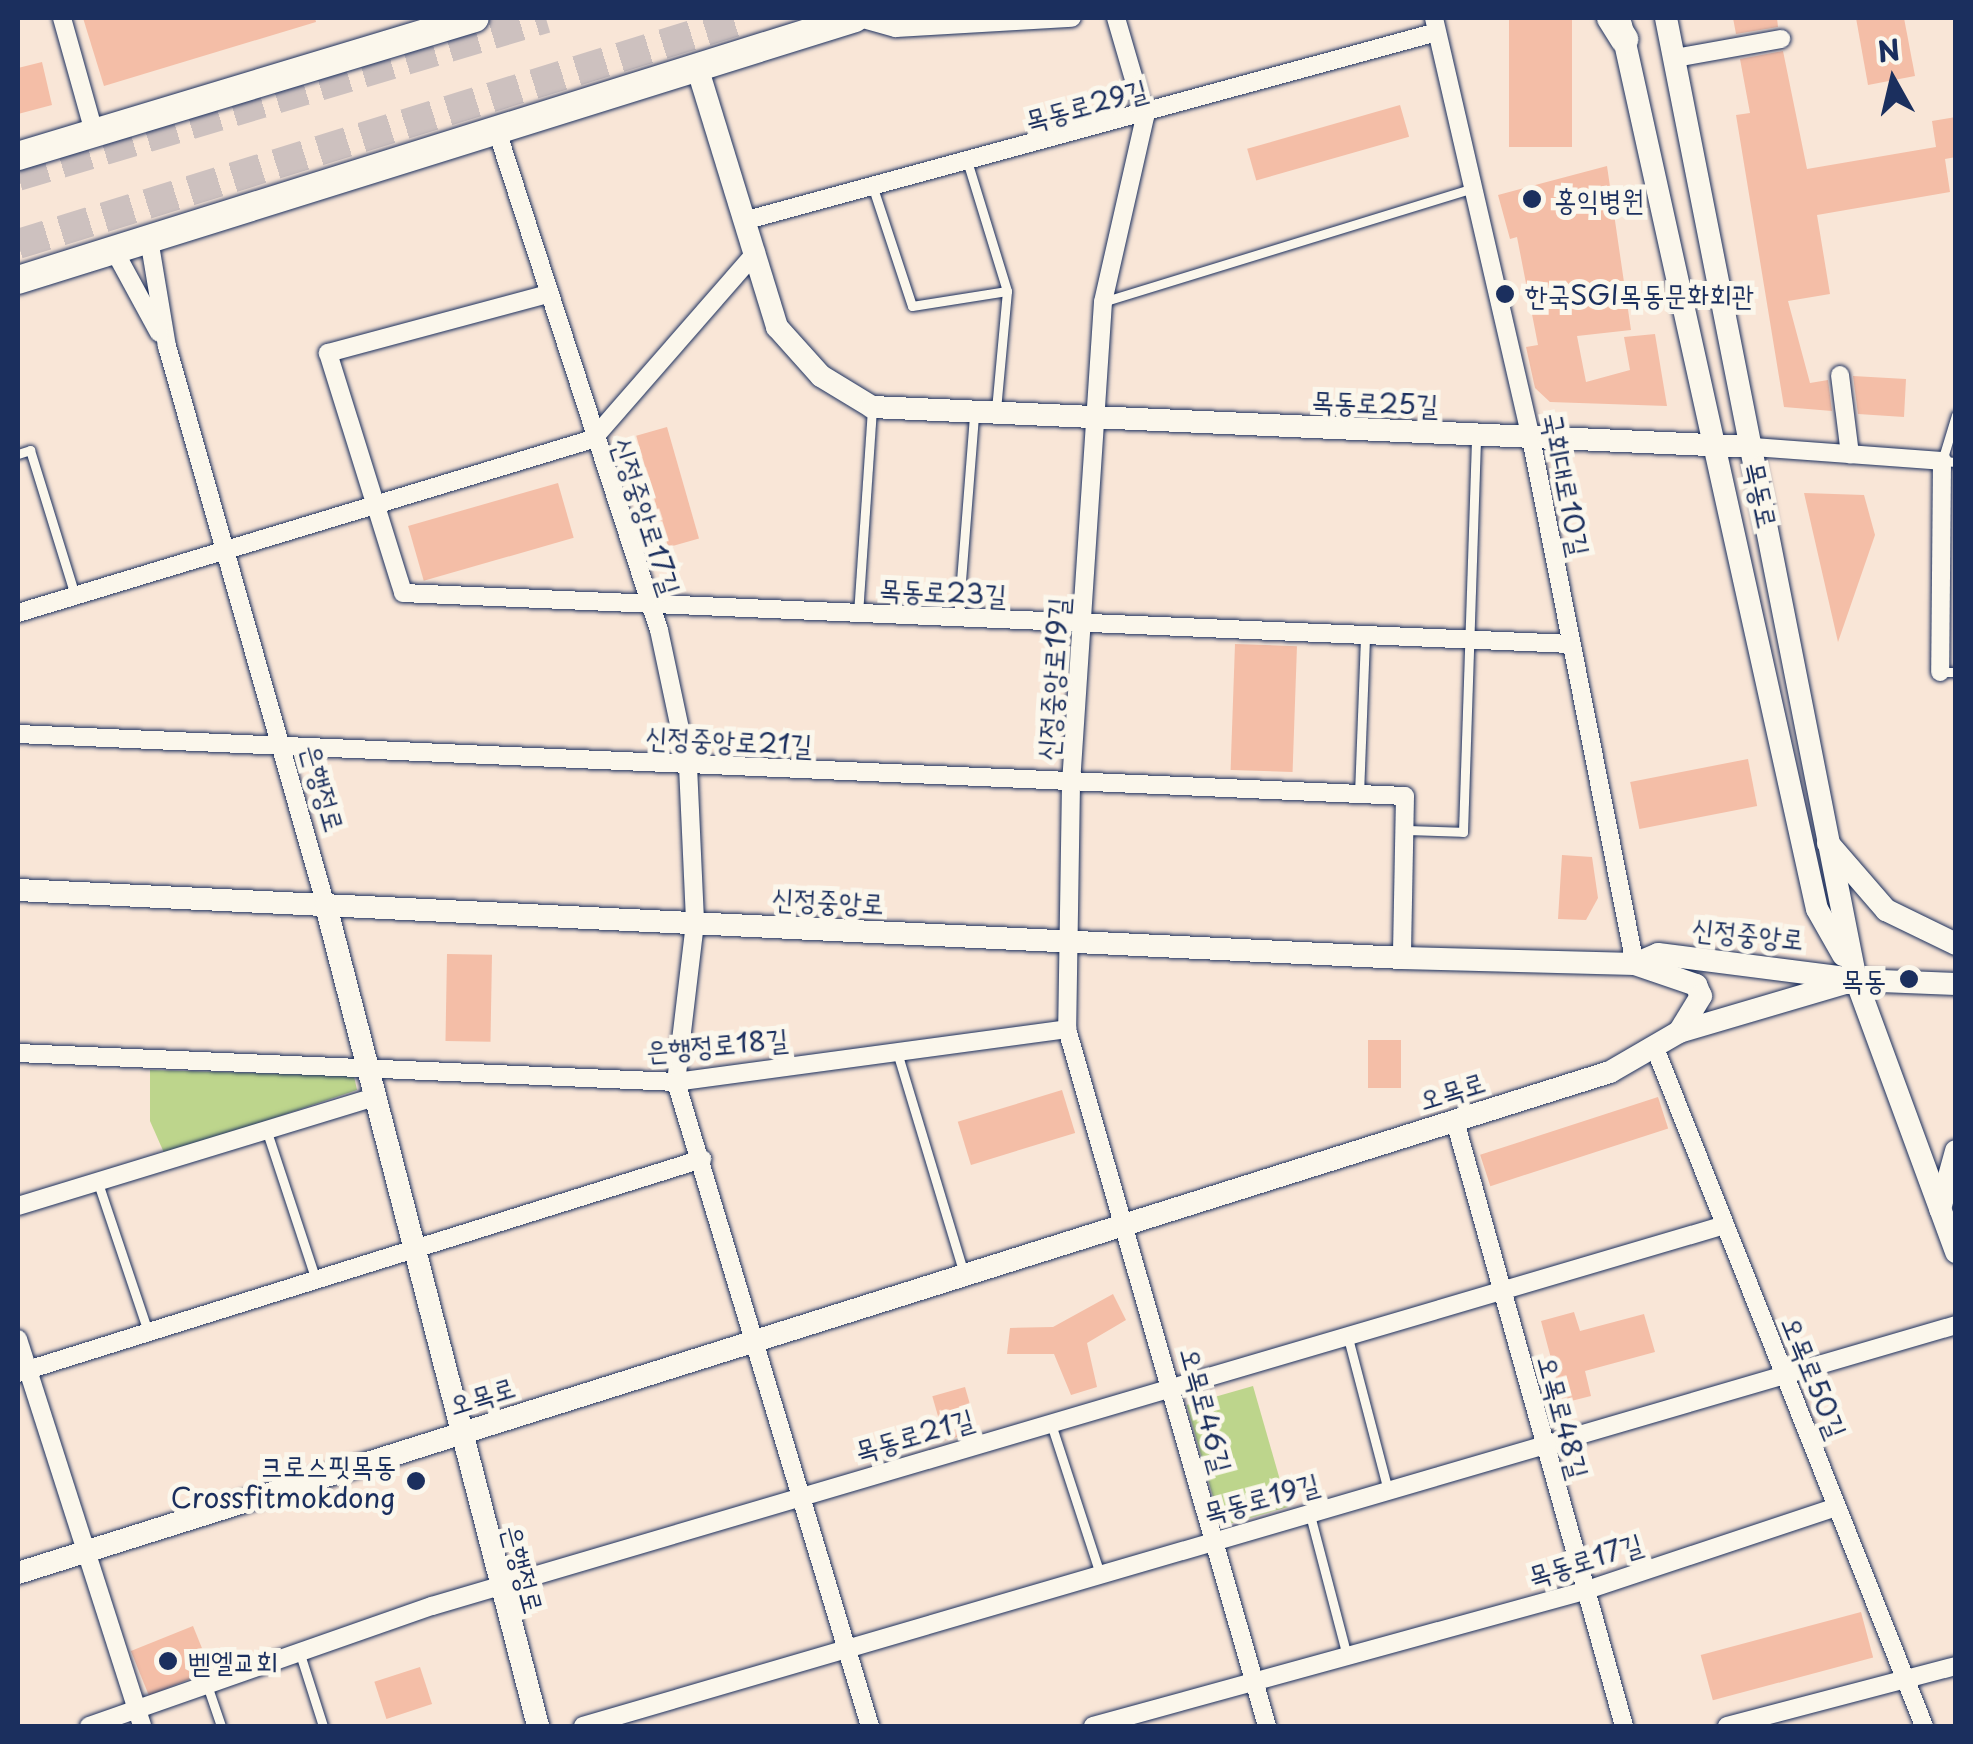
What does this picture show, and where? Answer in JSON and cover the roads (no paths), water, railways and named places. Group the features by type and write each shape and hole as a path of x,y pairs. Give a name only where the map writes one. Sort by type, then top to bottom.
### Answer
{"main road":[{"path":"18,156 475,18"},
{"path":"704,68 799,18"},
{"path":"18,280 498,134 858,18"},
{"name":"목동로","path":"1666,18 1752,447 1824,838 1856,980 1956,1252"},
{"name":"목동로","path":"1618,25 1721,446 1817,908 1856,980"},
{"name":"목동로25길","path":"704,68 777,327 822,376 872,407 985,417 1752,447"},
{"path":"1824,838 1886,910 1956,944"},
{"name":"신정중앙로","path":"18,890 1402,958 1635,964 1696,985 1701,996 1679,1032"},
{"name":"은행정로","path":"326,906 370,1064 374,1097 461,1434 496,1587 538,1726"},
{"name":"신정중앙로","path":"1635,964 1658,954 1774,962 1856,980"},
{"name":"오목로","path":"18,1573 1454,1121 1654,1048 1679,1032 1856,980 1956,984"},
{"path":"1940,1209 1956,1151"}],"street":[{"path":"62,18 94,132"},
{"path":"858,18 896,28 1072,18"},
{"path":"1116,18 1145,117"},
{"name":"목동로29길","path":"747,220 1145,117 1435,25"},
{"name":"국회대로10길","path":"1435,25 1531,438 1635,964"},
{"path":"1675,58 1780,39"},
{"name":"신정중앙로19길","path":"1067,1029 1072,784 1103,302 1145,117"},
{"name":"신정중앙로17길","path":"498,134 643,602 658,630 688,766 694,923 676,1082"},
{"name":"은행정로","path":"150,238 166,346 326,906"},
{"name":"은행정로","path":"114,250 166,346"},
{"path":"18,613 226,557 594,440 756,252"},
{"path":"376,507 328,353 548,294"},
{"path":"1840,375 1850,454"},
{"path":"1752,447 1949,461 1948,672"},
{"name":"목동로23길","path":"376,507 403,594 1571,644"},
{"name":"신정중앙로21길","path":"18,734 1405,796 1402,958"},
{"name":"은행정로18길","path":"18,1052 370,1064 676,1082 1067,1029"},
{"name":"오목로46길","path":"1067,1029 1128,1223 1267,1726"},
{"name":"오목로50길","path":"1654,1048 1924,1726"},
{"path":"676,1082 760,1339 870,1726"},
{"path":"18,1206 374,1097"},
{"name":"오목로48길","path":"1454,1121 1624,1726"},
{"path":"23,1371 702,1160"},
{"name":"목동로21길","path":"89,1726 206,1682 496,1587 801,1494 1501,1294 1725,1224"},
{"name":"목동로19길","path":"582,1726 1099,1571 1543,1448 1956,1325"},
{"path":"18,1339 23,1371 88,1550 142,1726"},
{"name":"목동로17길","path":"1093,1726 1252,1677 1584,1591 1836,1507"},
{"path":"1727,1726 1956,1666"}],"lane":[{"path":"958,620 1006,291 968,164"},
{"path":"1103,302 1474,187"},
{"path":"873,188 912,306 1006,291"},
{"path":"858,614 872,407"},
{"path":"1949,461 1956,415"},
{"path":"1404,830 1463,832 1476,436"},
{"path":"18,454 30,450 76,597"},
{"path":"1358,794 1365,637"},
{"path":"897,1052 964,1275"},
{"path":"266,1129 316,1280"},
{"path":"98,1184 148,1332"},
{"path":"1348,1338 1388,1491"},
{"path":"1051,1424 1099,1571"},
{"path":"1310,1512 1346,1652"},
{"path":"299,1651 324,1726"},
{"path":"206,1682 221,1726"}],"tunnel":[{"path":"18,176 546,18"},
{"path":"18,244 747,18"}],"place":[{"name":"홍익병원","path":"1532,199"},
{"name":"한국SGI목동문화회관","path":"1505,294"},
{"name":"목동","path":"1909,979"},
{"name":"크로스핏목동 Crossfitmokdong","path":"416,1481"},
{"name":"벧엘교회","path":"168,1661"}]}
